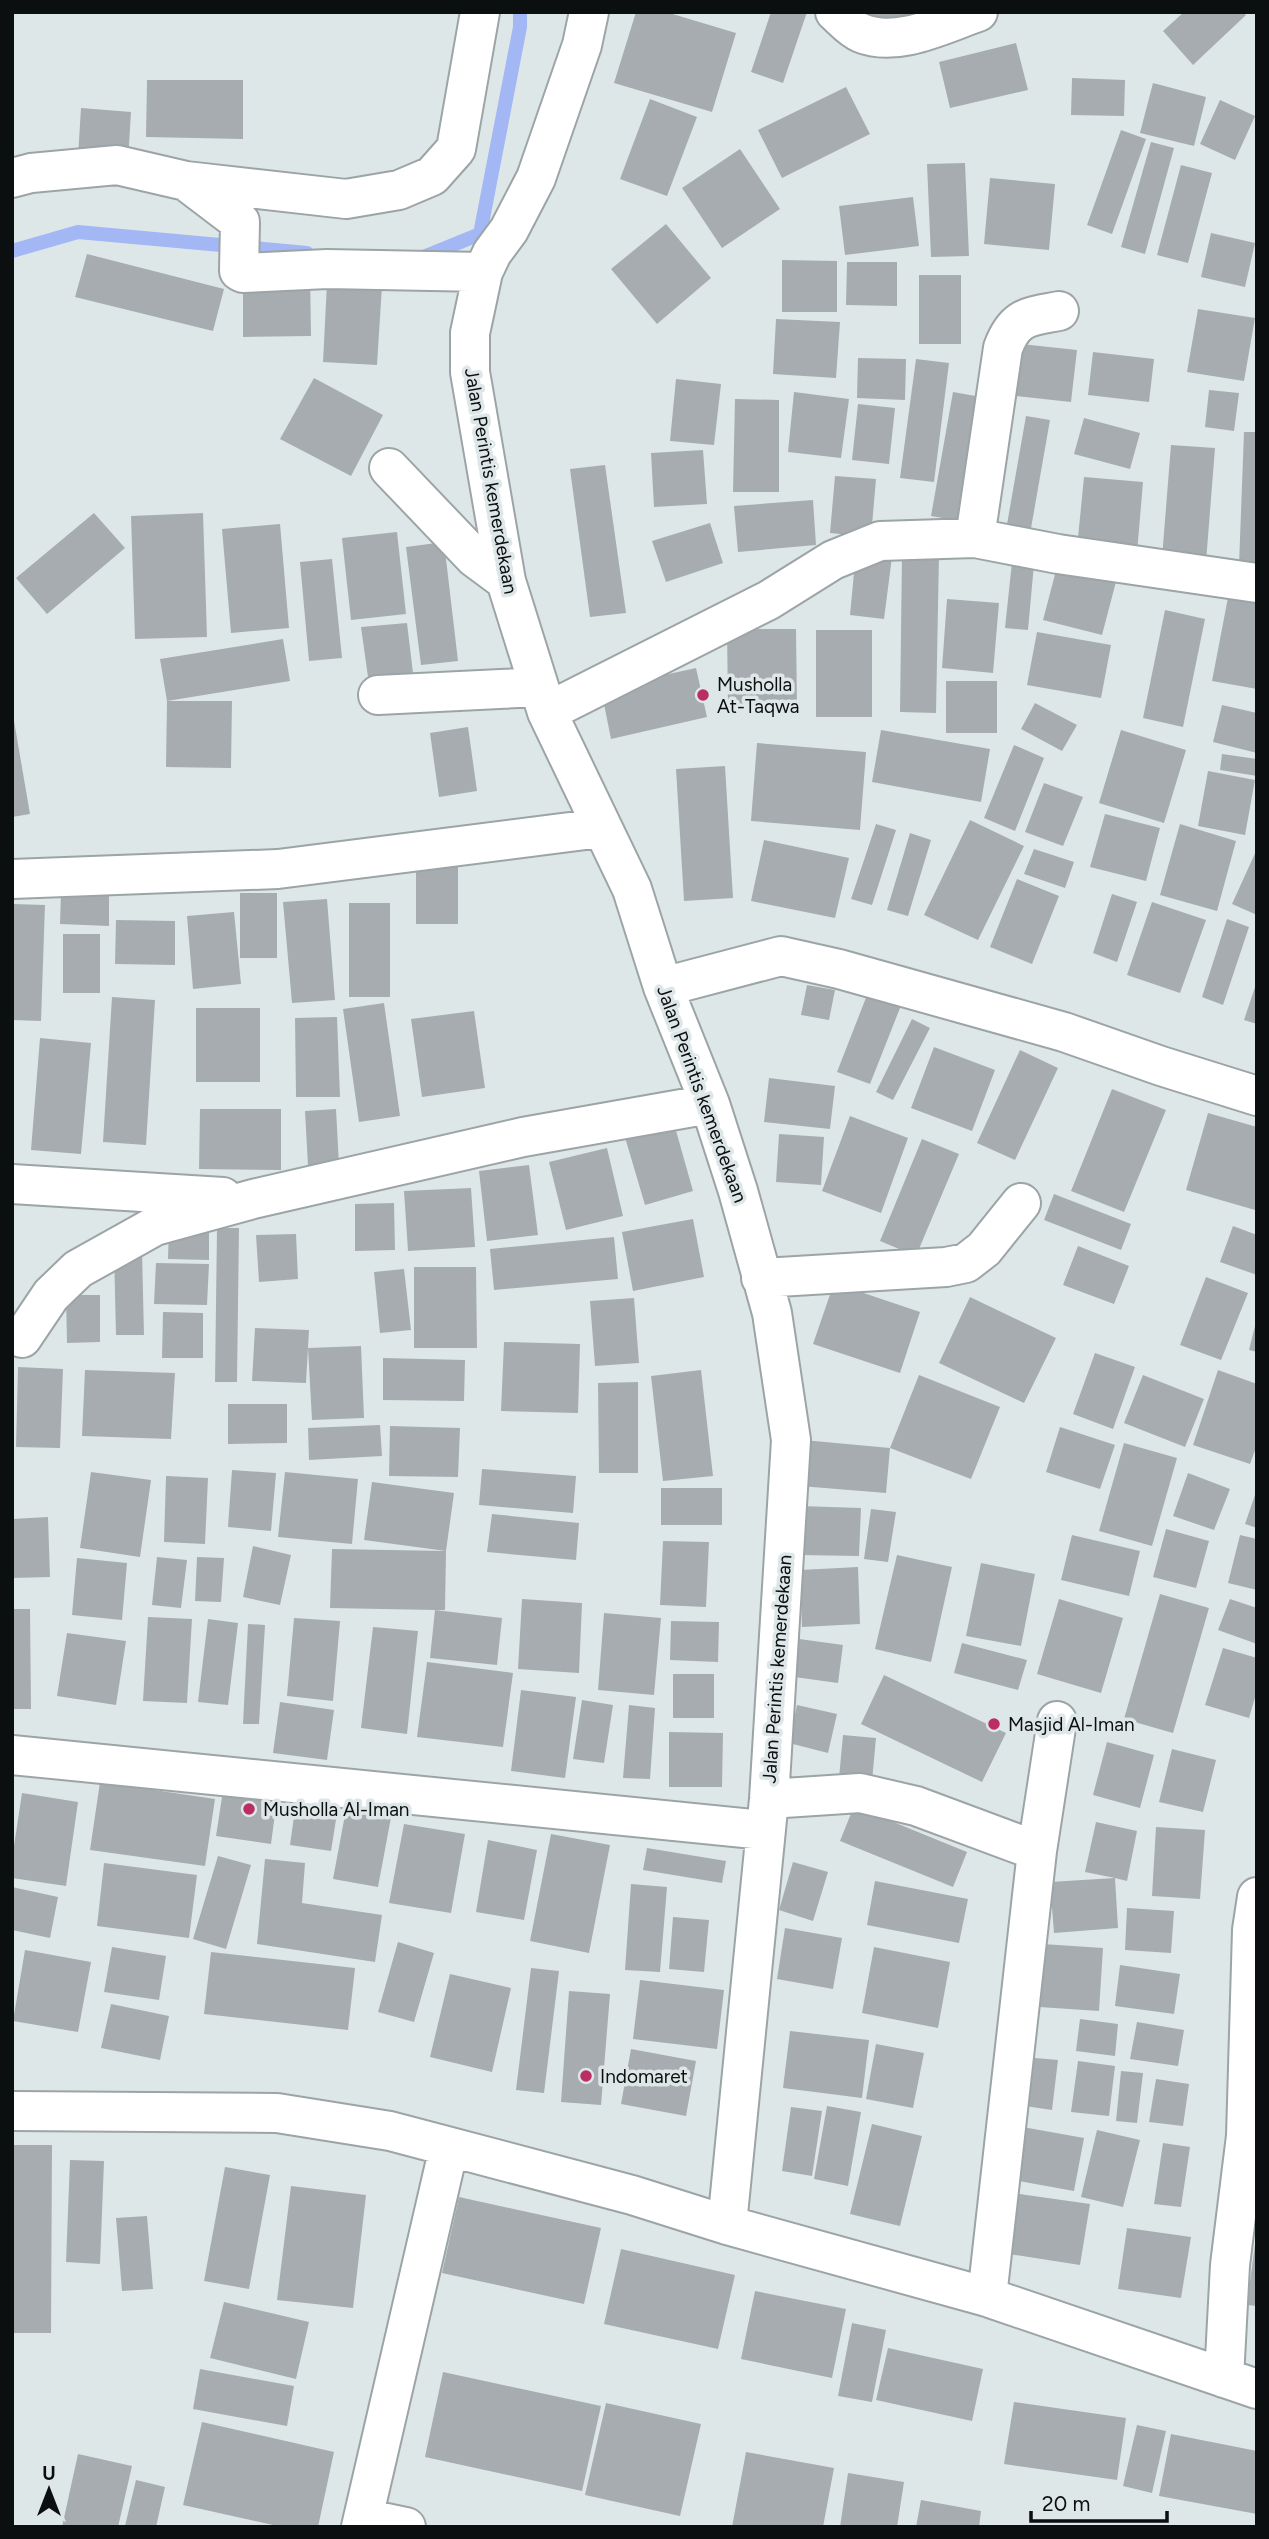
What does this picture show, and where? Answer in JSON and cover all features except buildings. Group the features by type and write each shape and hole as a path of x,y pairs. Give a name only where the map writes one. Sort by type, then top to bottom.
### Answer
{"street":[{"path":"12,178 31,173 117,165 186,181 346,199 398,190 432,176 456,149 480,12"},
{"name":"Jalan Perintis kemerdekaan","path":"589,12 582,45 536,177 509,230 492,253 483,272 470,333 470,372 506,581 543,700 632,889 663,987 710,1104 738,1191 772,1313 791,1440 766,1814 727,2225"},
{"path":"835,12 858,32 879,39 910,35 978,12"},
{"path":"186,181 240,222 239,271 243,273 327,269 483,272"},
{"path":"975,538 1003,348 1010,329 1028,317 1059,311"},
{"path":"390,468 475,558 506,581"},
{"path":"378,695 543,700 769,600 833,560 880,541 975,538 1058,554 1257,583"},
{"path":"12,879 278,869 601,828"},
{"path":"663,987 781,956 839,969 1064,1032 1257,1096"},
{"path":"22,1338 51,1295 78,1269 155,1226 253,1199 523,1137 710,1104"},
{"path":"12,1184 253,1199"},
{"path":"761,1278 946,1267 966,1263 984,1249 1021,1203"},
{"path":"987,2297 1037,1851 1057,1721"},
{"path":"12,1755 766,1814 860,1793 916,1806 1037,1851"},
{"path":"12,2111 277,2113 390,2131 632,2195 727,2225 987,2297 1240,2384 1230,2265 1246,2136 1252,1930 1257,1897"},
{"path":"406,2527 362,2523 449,2147"}],"waterway":[{"path":"421,258 480,234 520,27 520,12"},
{"path":"12,251 78,232 307,253"}],"place":[{"name":"Musholla At-Taqwa","path":"703,695"},
{"name":"Masjid Al-Iman","path":"994,1724"},
{"name":"Musholla Al-Iman","path":"249,1809"},
{"name":"Indomaret","path":"586,2076"}]}
